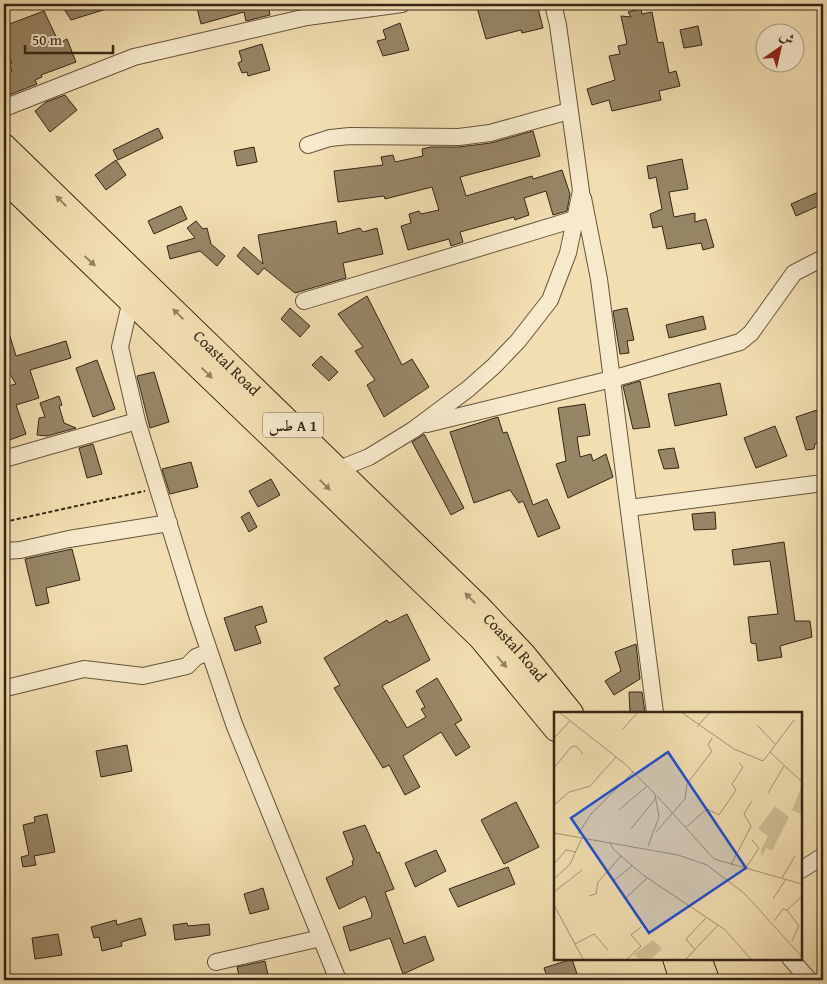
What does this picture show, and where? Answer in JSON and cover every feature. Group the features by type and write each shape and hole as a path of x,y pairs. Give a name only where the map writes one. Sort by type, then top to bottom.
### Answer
{"highway":[{"name":"Coastal Road","path":"4,146 477,605 524,655 571,712"},
{"name":"Coastal Road","path":"4,179 481,638 554,727"},
{"path":"675,959 682,980"},
{"path":"699,959 707,980"}],"street":[{"path":"4,108 134,57 306,17 402,4"},
{"path":"553,4 558,25 569,111 598,280 655,712"},
{"path":"308,145 330,138 350,136 459,137 482,134 569,111"},
{"path":"339,469 369,457 420,425 494,366 540,314 557,284 582,191"},
{"path":"304,301 575,219"},
{"path":"420,425 612,379 740,342 751,333 794,273 823,258"},
{"path":"131,300 120,347 137,421 209,652 234,724 338,980"},
{"path":"4,459 137,421"},
{"path":"629,508 823,483"},
{"path":"4,551 169,523"},
{"path":"6,688 84,669 143,676 186,666 196,657 209,652"},
{"path":"802,869 823,856"},
{"path":"216,962 238,959 321,938"},
{"path":"791,959 809,980"}],"path":[{"path":"4,522 158,488"}],"building":[{"path":"61,4 116,4 116,6 71,20"},
{"path":"196,4 268,4 270,15 246,21 244,12 201,24"},
{"path":"476,4 537,4 543,28 522,33 521,30 486,39"},
{"path":"641,9 642,14 652,12 658,43 663,42 669,73 676,71 680,86 659,91 661,100 612,111 609,100 592,105 587,89 615,80 609,56 620,54 618,46 627,44 621,16 631,17 628,12"},
{"path":"44,11 59,43 67,39 76,62 41,75 42,77 35,80 37,84 4,97 4,78 12,71 9,64 12,63 4,47 4,26"},
{"path":"400,23 409,50 383,56 377,41 386,39 383,30"},
{"path":"698,26 702,45 684,48 680,30"},
{"path":"262,44 270,70 248,76 247,72 242,73 238,63 242,61 239,51"},
{"path":"65,95 77,110 50,132 35,111 46,102"},
{"path":"158,128 163,138 118,160 113,150"},
{"path":"533,131 540,156 460,177 466,196 532,176 533,179 562,170 570,194 567,211 553,215 546,191 524,198 529,215 515,220 514,217 460,232 463,242 451,246 449,239 408,250 401,226 411,223 409,214 419,211 421,214 439,210 432,187 385,199 384,196 338,202 334,171 383,165 381,157 393,155 395,162 423,156 422,149 491,143"},
{"path":"254,147 257,162 237,166 234,151"},
{"path":"682,159 688,189 669,192 674,217 695,213 695,222 706,219 714,247 703,250 701,243 667,249 662,226 653,228 650,214 662,209 656,177 649,179 647,166"},
{"path":"116,160 126,175 106,190 95,175"},
{"path":"823,190 823,204 796,216 791,204"},
{"path":"181,206 187,219 154,234 148,221"},
{"path":"196,221 203,229 207,228 211,244 225,256 217,266 200,251 170,259 167,246 195,238 187,228"},
{"path":"336,221 338,234 360,228 363,232 377,228 383,254 343,263 346,278 295,293 264,268 258,275 237,256 244,247 263,264 258,235"},
{"path":"367,296 402,365 412,359 429,387 384,417 367,385 375,380 355,351 363,347 338,314"},
{"path":"290,308 310,326 300,337 281,319"},
{"path":"627,308 634,340 627,341 629,353 620,354 613,311"},
{"path":"703,316 706,329 669,338 666,325"},
{"path":"6,323 16,356 66,341 71,358 30,370 39,398 16,405 26,434 4,442 4,387 16,384 4,365 4,324"},
{"path":"321,356 338,372 329,381 312,365"},
{"path":"97,360 115,409 93,417 76,368"},
{"path":"154,372 169,422 150,428 137,376"},
{"path":"640,381 650,427 633,429 623,386"},
{"path":"720,383 727,415 675,426 668,394"},
{"path":"59,396 62,405 59,406 64,423 76,428 47,436 37,435 39,418 45,417 40,403"},
{"path":"585,404 590,435 577,437 580,457 591,454 593,461 606,454 613,477 568,498 556,464 566,461 558,408"},
{"path":"823,408 823,441 815,444 814,449 806,450 796,417"},
{"path":"498,417 503,433 507,432 533,505 547,499 560,528 538,537 523,501 519,503 510,490 474,503 450,432"},
{"path":"775,426 787,456 756,468 744,438"},
{"path":"424,434 464,508 451,515 412,442"},
{"path":"93,444 102,474 87,478 79,448"},
{"path":"674,448 679,468 664,469 658,450"},
{"path":"191,462 198,487 170,494 162,469"},
{"path":"271,479 280,495 258,507 249,491"},
{"path":"249,512 257,527 249,532 241,517"},
{"path":"715,512 716,529 694,530 692,514"},
{"path":"784,542 795,621 810,621 812,637 780,646 782,657 758,661 756,644 751,643 748,617 778,614 770,561 734,565 732,550"},
{"path":"72,549 80,580 46,588 49,603 36,606 25,559"},
{"path":"262,606 267,622 255,626 261,643 235,651 224,618"},
{"path":"407,614 430,660 382,686 407,728 426,717 421,709 425,707 416,691 437,678 462,720 455,724 470,747 456,756 441,732 403,756 420,787 405,795 389,765 383,768 334,688 340,685 324,658 387,620 389,623"},
{"path":"636,644 640,679 614,695 605,681 621,671 615,652"},
{"path":"629,692 642,692 645,712 630,712"},
{"path":"127,745 132,771 101,777 96,751"},
{"path":"516,802 539,847 504,864 481,820"},
{"path":"47,814 55,852 34,856 36,865 23,867 21,857 29,855 23,825 35,822 34,817"},
{"path":"365,825 377,853 379,852 394,889 385,892 404,944 425,936 434,960 403,974 390,938 350,951 343,927 371,918 372,914 365,896 339,909 326,878 353,865 352,861 354,860 343,832"},
{"path":"436,850 446,871 415,887 405,863"},
{"path":"508,867 515,884 458,907 449,889"},
{"path":"263,888 269,909 250,914 244,894"},
{"path":"141,918 146,935 121,942 122,946 102,951 99,937 94,938 91,927 116,920 117,925"},
{"path":"187,923 188,926 209,924 210,935 175,940 173,925"},
{"path":"58,934 62,955 35,959 32,938"},
{"path":"572,959 579,980 548,980 544,968"},
{"path":"265,961 269,980 240,980 237,967"}]}
